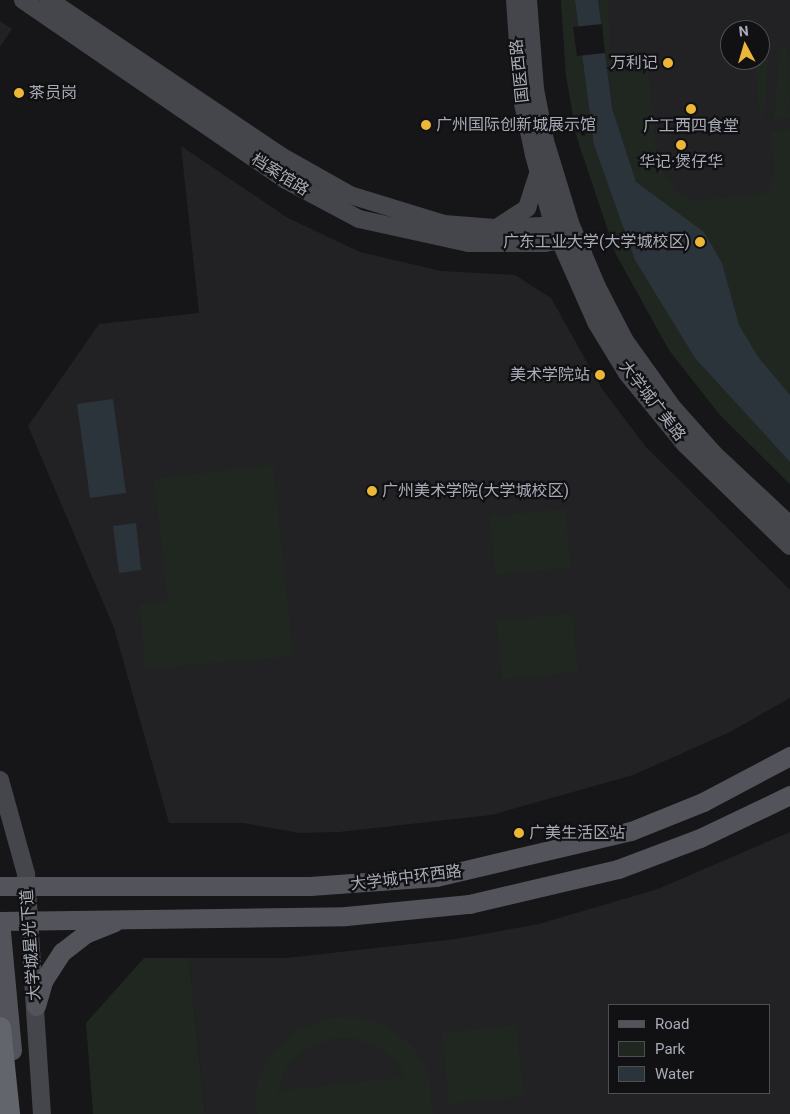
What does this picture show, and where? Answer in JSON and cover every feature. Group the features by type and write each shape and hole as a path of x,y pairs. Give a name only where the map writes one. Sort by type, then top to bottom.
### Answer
{"highway":[{"path":"0,1028 9,1114"}],"main road":[{"name":"档案馆路","path":"23,0 258,162 347,213 399,231 468,243 565,232"},
{"name":"档案馆路","path":"49,0 281,156 342,191 417,218 495,228 565,232"},
{"name":"国医西路","path":"515,0 522,99 537,167 565,232"},
{"name":"国医西路","path":"528,0 538,108 565,232"},
{"path":"495,228 528,208 536,191 537,167"},
{"name":"大学城广美路","path":"565,232 610,314 653,382 714,454 790,526"},
{"name":"大学城广美路","path":"565,232 596,322 644,396 708,468 790,546"},
{"name":"大学城中环西路","path":"0,886 336,885 436,876 631,830 704,802 790,756"},
{"name":"大学城星光下道","path":"0,780 27,886 42,1114"},
{"name":"大学城中环西路","path":"0,921 364,915 508,897 587,879 656,855 790,795"},
{"path":"36,1006 43,981 62,952 85,934 125,918"},
{"path":"0,921 16,1114"}],"shaded area":[{"name":"广东工业大学(大学城校区)","path":"561,0 790,0 790,484 720,415 669,350 616,254 577,138 566,75"},
{"path":"0,21 12,29 0,47"},
{"name":"广州美术学院(大学城校区)","path":"181,146 288,218 360,252 441,271 515,275 551,298 602,389 646,447 790,590 790,698 730,732 633,775 491,815 339,832 300,833 243,823 169,823 114,628 28,426 99,324 199,313"},
{"path":"790,832 790,1114 205,1114 189,958 287,958 456,939 539,924 658,889"}],"green space":[{"path":"561,0 575,0 594,145 635,260 695,358 790,462 790,484 720,415 669,350 616,254 577,138 566,75"},
{"path":"598,0 608,0 611,65 647,61 658,165 678,194 695,201 767,193 775,175 771,132 790,129 790,395 758,357 739,325 722,263 704,232 636,182 612,108"},
{"path":"787,48 790,118 774,119 780,49"},
{"path":"755,70 767,70 765,104 761,121"},
{"path":"273,465 293,656 145,669 140,604 168,601 154,479"},
{"path":"565,509 571,567 495,575 490,516"},
{"path":"572,613 578,672 502,679 497,621"},
{"path":"144,958 189,958 205,1114 93,1114 86,1023"},
{"path":"359,1017 388,1027 412,1046 428,1072 433,1114 257,1114 255,1090 269,1056 295,1031 328,1018","holes":["333,1038 355,1038 376,1046 394,1059 406,1077 277,1091 287,1066 307,1048"]},
{"path":"516,1025 524,1096 449,1104 442,1033"}],"water":[{"path":"575,0 598,0 612,108 636,182 704,232 722,263 739,325 758,357 790,395 790,462 695,358 635,260 594,145"},
{"path":"113,399 126,493 90,498 77,404"},
{"path":"136,523 141,570 119,573 113,526"}],"pier":[{"path":"602,24 605,53 577,56 573,27"}],"place":[{"name":"万利记","path":"668,63"},
{"name":"茶员岗","path":"19,93"},
{"name":"广工西四食堂","path":"691,109"},
{"name":"广州国际创新城展示馆","path":"426,125"},
{"name":"华记·煲仔华","path":"681,145"},
{"name":"广东工业大学(大学城校区)","path":"700,242"},
{"name":"美术学院站","path":"600,375"},
{"name":"广州美术学院(大学城校区)","path":"372,491"},
{"name":"广美生活区站","path":"519,833"}]}
